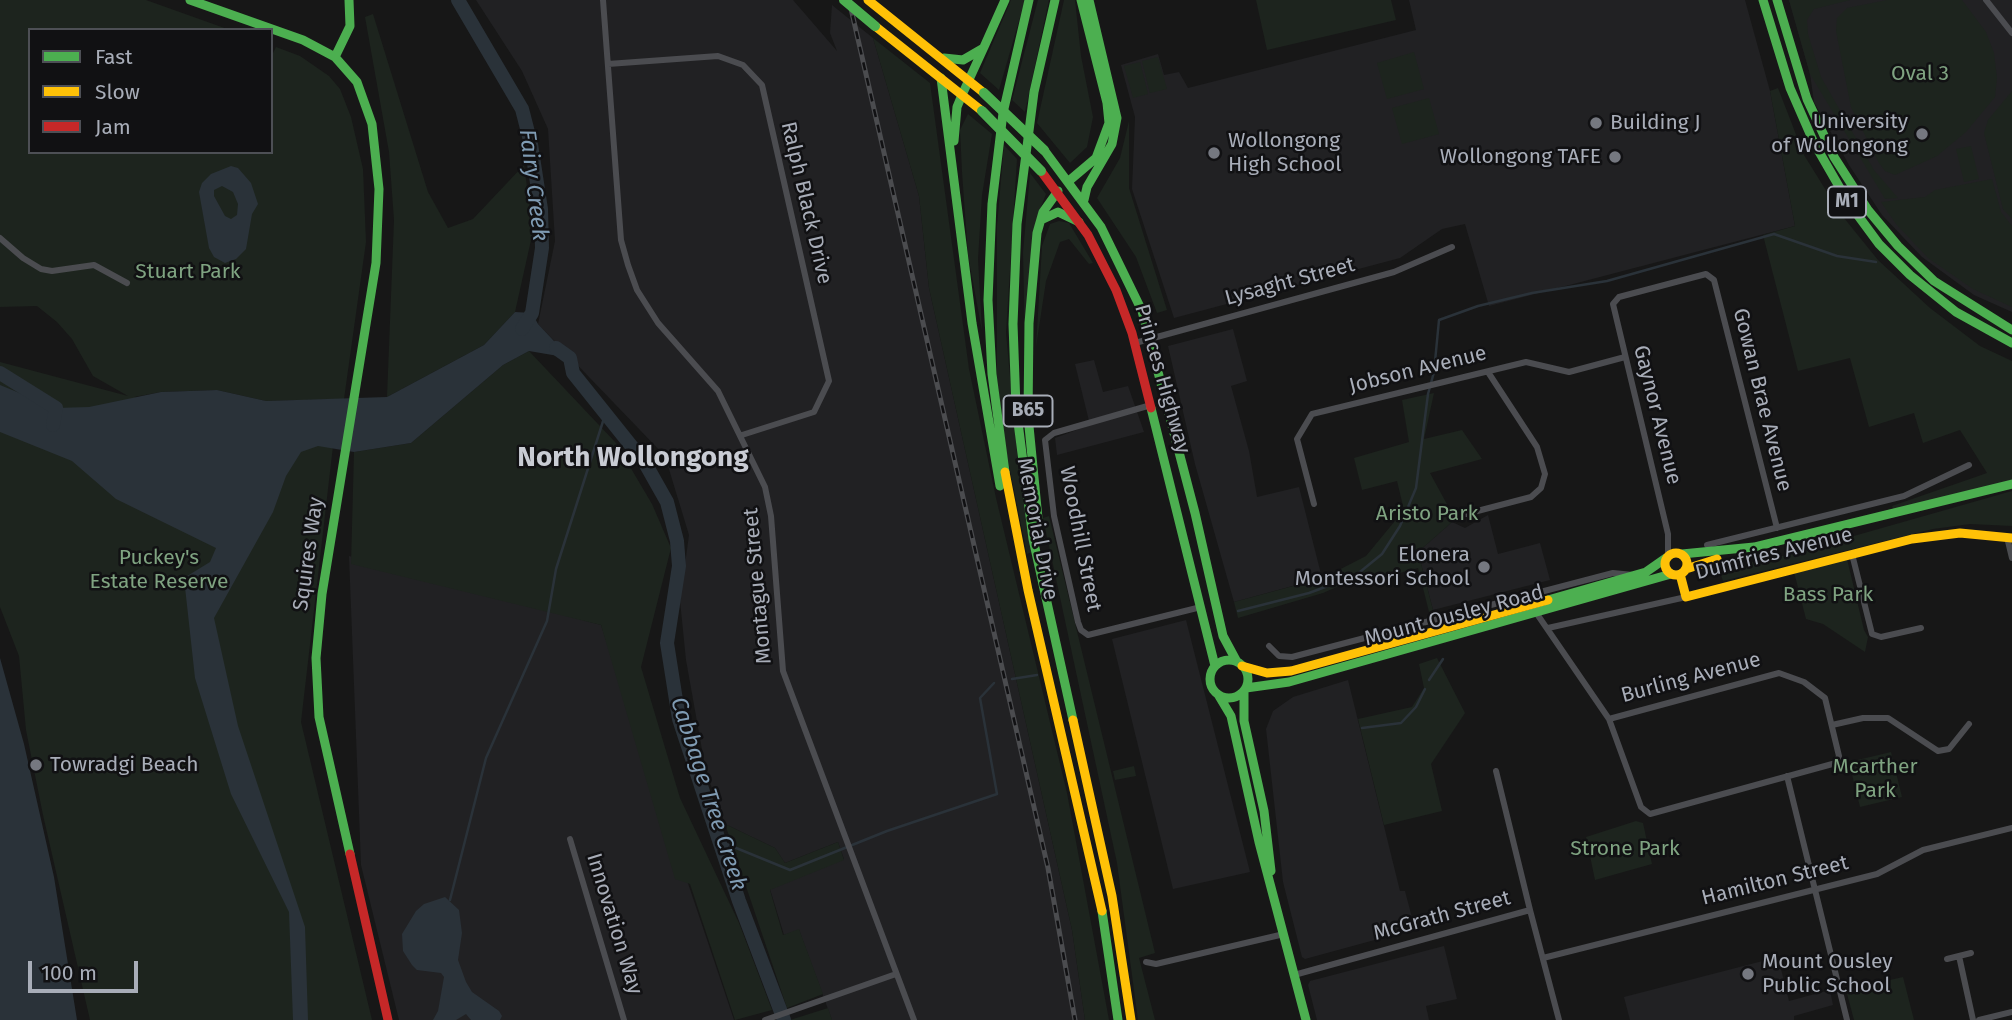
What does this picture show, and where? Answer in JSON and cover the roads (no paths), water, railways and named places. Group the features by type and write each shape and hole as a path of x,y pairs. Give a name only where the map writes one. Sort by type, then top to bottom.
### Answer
{"main road":[{"path":"190,0 269,28"},
{"path":"273,29 303,40 335,57 342,48 350,26 349,0"},
{"name":"Princes Highway","path":"844,0 982,111 1041,171 1079,222 1116,290 1135,343 1203,607 1215,666"},
{"name":"Princes Highway","path":"867,0 984,93 1044,150 1084,200 1121,262 1151,339 1223,636 1240,664"},
{"name":"B65","path":"953,162 955,123 962,95 1005,0"},
{"name":"Memorial Drive","path":"1029,0 1003,113 992,204 988,300 997,423 1028,590 1100,897 1118,1020"},
{"name":"Memorial Drive","path":"1055,0 1027,128 1013,289 1014,372 1021,456 1033,539 1112,896 1131,1020"},
{"name":"B65","path":"1048,600 1028,416 1029,323 1040,221 1058,191 1096,158 1109,123 1108,103 1081,0"},
{"path":"1084,200 1087,187 1112,144 1117,118 1089,0"},
{"name":"M1","path":"1763,0 1794,99 1828,170 1848,202 1879,244 1910,275 1956,312 2012,343"},
{"name":"M1","path":"1777,0 1807,99 1835,157 1868,210 1898,246 1934,281 2012,330"},
{"path":"940,58 963,60 984,47"},
{"name":"Squires Way","path":"335,57 362,91 375,138 380,205 376,262 344,446 318,634 318,718 388,1020"},
{"name":"B65","path":"941,78 988,425 1003,501 1028,590"},
{"path":"1040,221 1058,212 1079,222"},
{"path":"1153,411 1171,417"},
{"name":"Mount Ousley Road","path":"1240,664 1274,674 1331,661 1635,576 1651,570 1667,557 1681,553 1731,551 1832,530 2012,484"},
{"name":"Mount Ousley Road","path":"1245,690 1289,682 1679,573 1705,561 1775,549 1832,530"},
{"name":"Dumfries Avenue","path":"1686,597 1912,539 1948,534 2010,538"},
{"path":"1679,573 1687,562 1681,553"},
{"path":"1667,557 1665,568 1679,573"},
{"path":"1679,573 1686,597"},
{"path":"1272,883 1263,804 1244,721 1248,677 1240,664 1226,660 1215,666 1210,682 1231,716 1259,842 1272,883 1306,1020"},
{"path":"1219,696 1231,698 1245,690"}],"street":[{"name":"Montague Street","path":"603,0 621,240 628,265 647,307 718,391 742,435 769,502 783,671 914,1020"},
{"path":"1986,0 2012,33"},
{"name":"Ralph Black Drive","path":"608,64 718,55 743,65 762,85 829,381 814,412 742,435"},
{"path":"0,238 41,269 51,271 94,265 127,283"},
{"name":"Lysaght Street","path":"1135,343 1394,272 1452,247"},
{"name":"Gaynor Avenue","path":"1667,557 1668,534 1613,304 1619,297 1706,274 1714,280"},
{"name":"Gowan Brae Avenue","path":"1714,280 1777,528"},
{"name":"Jobson Avenue","path":"1314,504 1297,439 1312,414 1526,362 1569,372 1625,357"},
{"path":"1466,514 1531,497 1541,488 1545,474 1537,447 1488,372"},
{"name":"Woodhill Street","path":"1153,411 1054,433 1045,440 1054,516 1078,622 1081,630 1088,635 1203,607"},
{"path":"1707,544 1904,496 1969,465"},
{"name":"Gaynor Avenue","path":"1668,534 1681,553"},
{"path":"2010,538 2012,558"},
{"path":"1852,554 1872,634 1881,637 1921,628"},
{"name":"Mount Ousley Road","path":"1269,646 1279,656 1287,657 1615,572 1635,576"},
{"name":"Dumfries Avenue","path":"1548,628 1686,597"},
{"path":"1537,614 1609,719 1641,807 1650,814 1787,776 1847,1020"},
{"name":"Mount Ousley Road","path":"1331,661 1339,644"},
{"name":"Burling Avenue","path":"1609,719 1779,673 1804,682 1825,698 1839,756 1836,763 1787,776"},
{"path":"1832,724 1863,718 1888,718 1938,751 1949,749 1969,724"},
{"path":"1496,771 1530,910"},
{"name":"Hamilton Street","path":"1543,958 1877,874 1923,850 2012,828"},
{"name":"Innovation Way","path":"570,839 624,1020"},
{"name":"McGrath Street","path":"1294,975 1530,910 1559,1020"},
{"path":"1146,962 1156,964 1284,934"},
{"path":"1947,959 1971,953"},
{"path":"1959,956 1973,1020"},
{"path":"765,1020 896,974"},
{"path":"1979,1020 2012,1012"}],"waterway":[{"name":"Fairy Creek","path":"458,0 522,109 531,144 541,209 542,248 532,313 522,329"},
{"path":"1238,611 1309,593 1355,576 1382,554 1400,526 1416,488 1439,320 1478,306 1532,293 1607,281 1774,234 1837,256 1876,262"},
{"name":"Cabbage Tree Creek","path":"556,348 570,358 573,373 645,463 667,502 677,541 679,566 667,643 679,719 739,901 784,1020"},
{"path":"0,373 56,408 53,425"},
{"path":"450,900 486,758 547,621 556,569 605,415"},
{"path":"1429,680 1443,659"},
{"path":"1012,679 1037,675"},
{"path":"719,841 790,870 887,831 997,794 980,698 994,683"},
{"path":"1362,728 1401,723 1416,707 1425,689"}],"railway":[{"path":"849,0 1048,868 1075,1020"}],"place":[{"name":"Building J","path":"1596,123"},
{"name":"University of Wollongong","path":"1922,134"},
{"name":"Wollongong High School","path":"1214,153"},
{"name":"Wollongong TAFE","path":"1615,157"},
{"name":"Elonera Montessori School","path":"1484,567"},
{"name":"Towradgi Beach","path":"36,765"},
{"name":"Mount Ousley Public School","path":"1748,974"}],"district":[{"name":"North Wollongong","path":"633,458"}],"park label":[{"name":"Oval 3","path":"1920,74"},
{"name":"Stuart Park","path":"188,272"},
{"name":"Aristo Park","path":"1427,514"},
{"name":"Puckey's Estate Reserve","path":"159,570"},
{"name":"Bass Park","path":"1828,595"},
{"name":"Mcarther Park","path":"1875,779"},
{"name":"Strone Park","path":"1625,849"}]}
